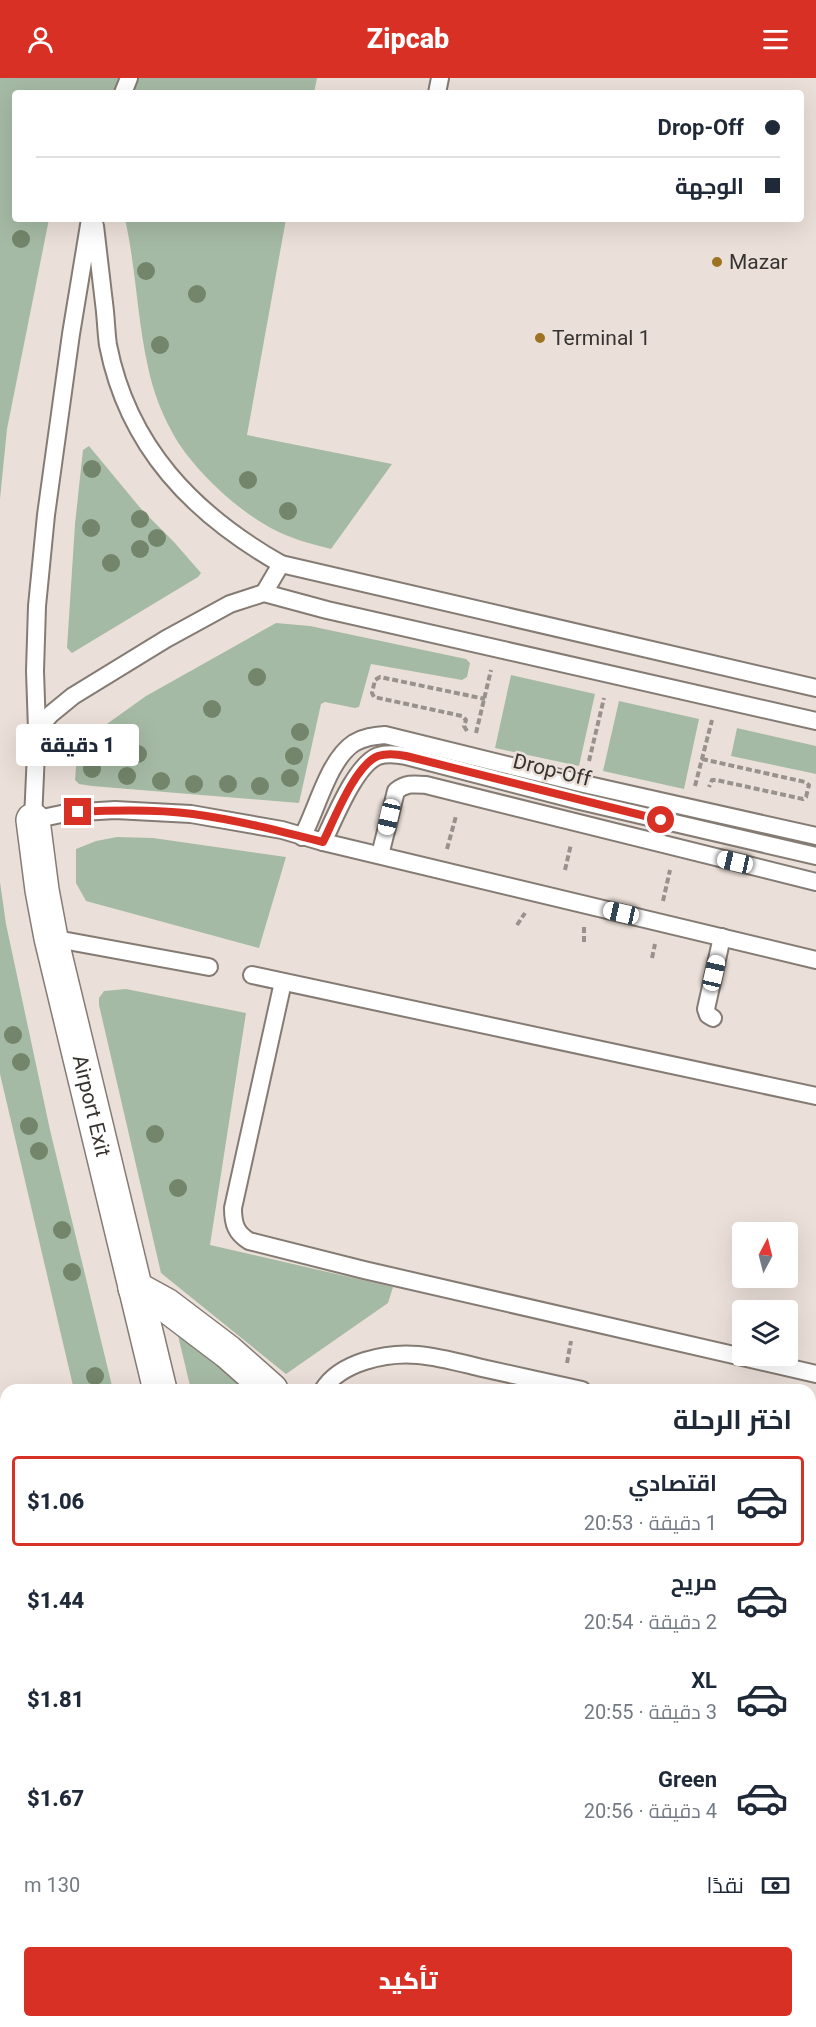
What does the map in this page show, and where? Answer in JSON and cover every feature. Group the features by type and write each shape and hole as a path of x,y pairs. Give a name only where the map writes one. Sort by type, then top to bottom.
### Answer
{"street":[{"name":"Airport Exit","path":"33,820 51,938 159,1384"},
{"path":"135,1288 166,1305 228,1352 264,1384"}],"lane":[{"path":"91,222 69,345 46,515 37,606 35,670 37,730 33,820 66,813 115,810 192,814 282,830 302,837 816,960"},
{"path":"92,222 108,343 117,381 132,418 151,452 176,483 243,543 281,564 816,688"},
{"path":"264,593 281,564"},
{"path":"37,730 51,714 73,696 128,662 230,604 264,593 327,610 816,721"},
{"path":"302,837 342,752 355,742 369,736 386,735 629,794 816,836"},
{"name":"Drop-Off","path":"323,842 356,778 366,765 376,757 391,754 681,825 816,855"},
{"path":"380,855 396,791 412,783 816,882"},
{"path":"713,1018 708,1015 706,1009 722,937"},
{"path":"51,938 209,967"},
{"path":"252,975 816,1096"},
{"path":"284,982 233,1208 233,1220 240,1235 249,1241 290,1251 816,1374"},
{"path":"327,1384 329,1380 358,1363 388,1357 417,1355 555,1384"}],"path":[{"path":"465,722 462,716 374,696 372,693 375,680 380,678 485,699 476,732"},
{"path":"592,748 598,725"},
{"path":"695,788 702,759 805,782 809,785 806,797 803,799 716,780 710,783"},
{"path":"564,1384 574,1319"}],"green space":[{"path":"0,78 317,78 315,90 12,90 12,222 48,222 7,429 0,499"},
{"path":"126,222 285,222 247,435 392,464 331,549 293,538 257,520 211,482 185,453 167,422 150,376 141,330"},
{"path":"89,446 142,510 201,573 198,577 72,653 67,648 75,524 83,450"},
{"path":"276,623 310,626 466,659 470,663 467,677 462,680 371,664 359,707 325,702 321,704 299,803 92,786 79,784 75,780 77,755 86,742 104,726 146,696"},
{"path":"511,675 595,694 579,766 495,748"},
{"path":"619,701 699,719 684,789 603,771"},
{"path":"737,728 816,746 816,774 731,756"},
{"path":"117,837 153,838 286,857 259,948 86,901 76,883 76,849 96,841"},
{"path":"0,882 6,924 50,1130 112,1384 73,1384 0,1074"},
{"path":"126,989 246,1013 210,1245 393,1287 388,1303 286,1374 161,1273 99,1005 99,998 104,991"},
{"path":"176,1327 247,1384 190,1384"}],"place":[{"name":"Mazar","path":"717,262"},
{"name":"Terminal 1","path":"540,338"}],"route":[{"path":"78,812 115,810 192,814 282,830 323,842 356,778 366,765 376,757 391,754 661,820"}]}
